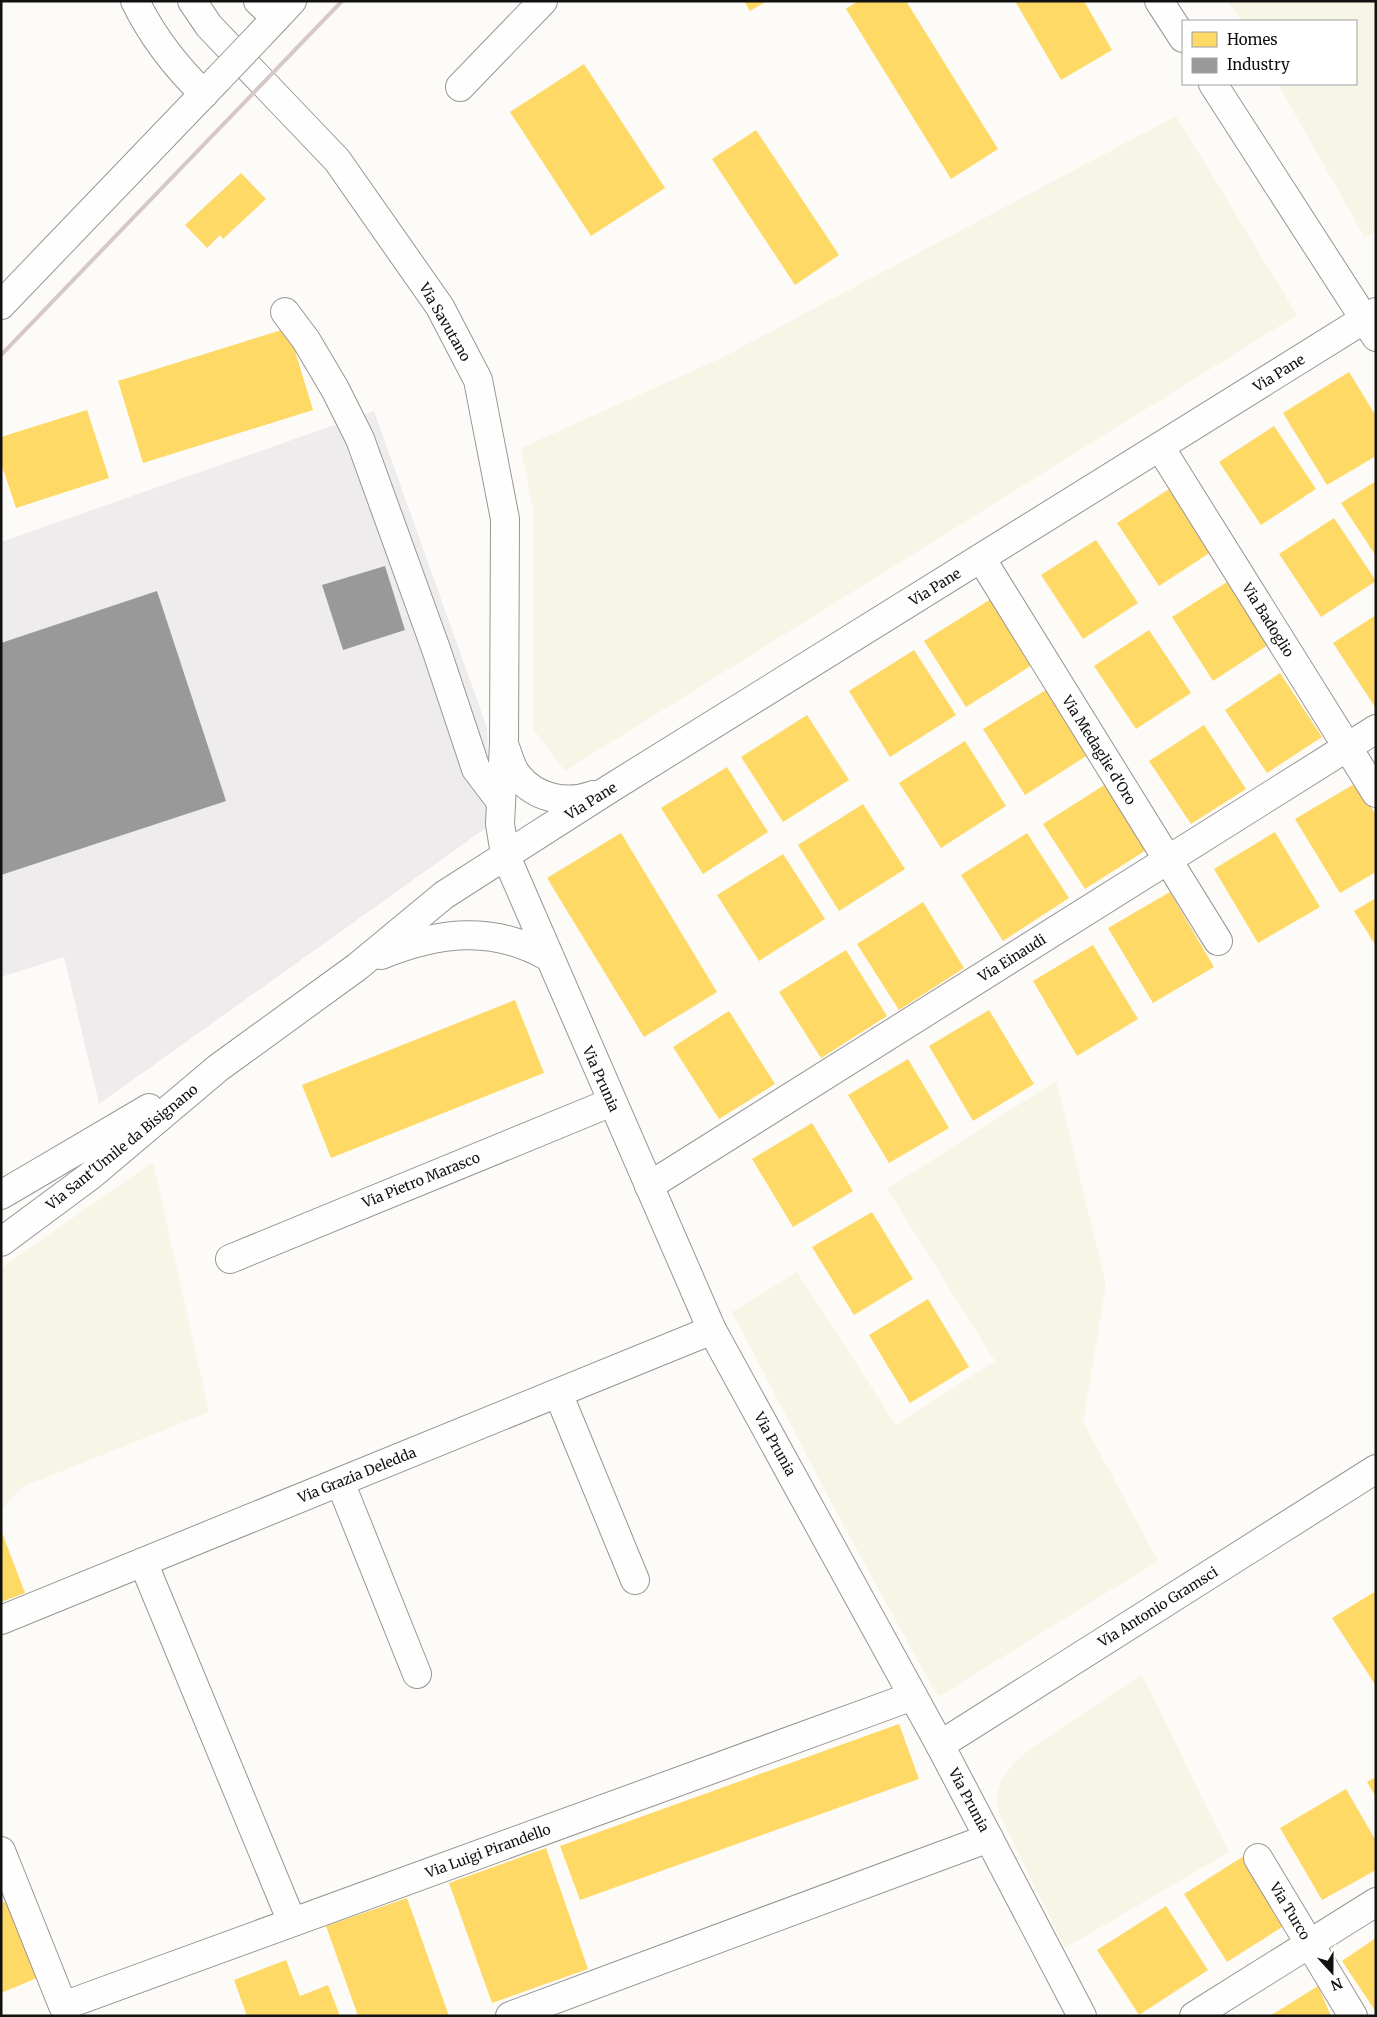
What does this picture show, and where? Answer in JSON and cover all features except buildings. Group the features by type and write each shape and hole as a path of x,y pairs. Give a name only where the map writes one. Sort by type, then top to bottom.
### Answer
{"street":[{"path":"135,1 172,60 211,86"},
{"name":"Via Savutano","path":"192,1 209,26 337,160 440,307 478,380 505,519 504,732 501,802"},
{"path":"460,86 543,1"},
{"path":"1160,1 1182,36"},
{"path":"1,305 211,86 272,14"},
{"path":"1214,85 1372,323"},
{"path":"285,312 306,340 330,381 360,440 436,649 476,769 501,802"},
{"name":"Via Pane","path":"357,967 444,895 505,854 1160,447 1372,323"},
{"name":"Via Badoglio","path":"1160,447 1376,792"},
{"name":"Via Medaglie d'Oro","path":"981,558 1218,941"},
{"name":"Via Einaudi","path":"649,1186 1376,729"},
{"path":"504,732 510,763 518,777 545,797 575,800 611,788"},
{"name":"Via Prunia","path":"501,802 500,824 505,854 712,1330 940,1745 1082,2016"},
{"path":"357,967 413,943 440,936 476,935 508,938 526,944 548,956"},
{"name":"Via Sant'Umile da Bisignano","path":"1,1242 90,1176 218,1068 357,967"},
{"name":"Via Sant'Umile da Bisignano","path":"1,1195 218,1068"},
{"name":"Via Pietro Marasco","path":"230,1258 612,1102"},
{"name":"Via Grazia Deledda","path":"1,1620 712,1330"},
{"path":"558,1392 635,1580"},
{"name":"Via Antonio Gramsci","path":"940,1745 1376,1469"},
{"path":"340,1482 418,1674"},
{"path":"143,1562 292,1922"},
{"name":"Via Luigi Pirandello","path":"1,1852 63,2006 913,1696"},
{"path":"510,2016 989,1838"},
{"name":"Via Turco","path":"1258,1858 1354,2016"},
{"path":"1194,2016 1376,1902"}],"shaded area":[{"path":"1228,1 1376,1 1376,231 1365,238 1279,85 1357,85 1357,20 1240,20"},
{"path":"1176,116 1297,315 565,771 534,730 533,509 521,448 721,358"},
{"path":"374,411 487,728 490,825 99,1104 64,957 1,977 1,542"},
{"path":"1056,1081 1106,1284 1083,1422 1158,1561 938,1697 840,1519 732,1312 797,1272 896,1425 995,1361 887,1189"},
{"path":"153,1162 209,1412 22,1487 1,1509 1,1268"},
{"path":"1142,1675 1229,1852 1065,1948 1000,1815 996,1797 1001,1780 1012,1765 1029,1750"}],"railway":[{"path":"1,355 342,1"}]}
